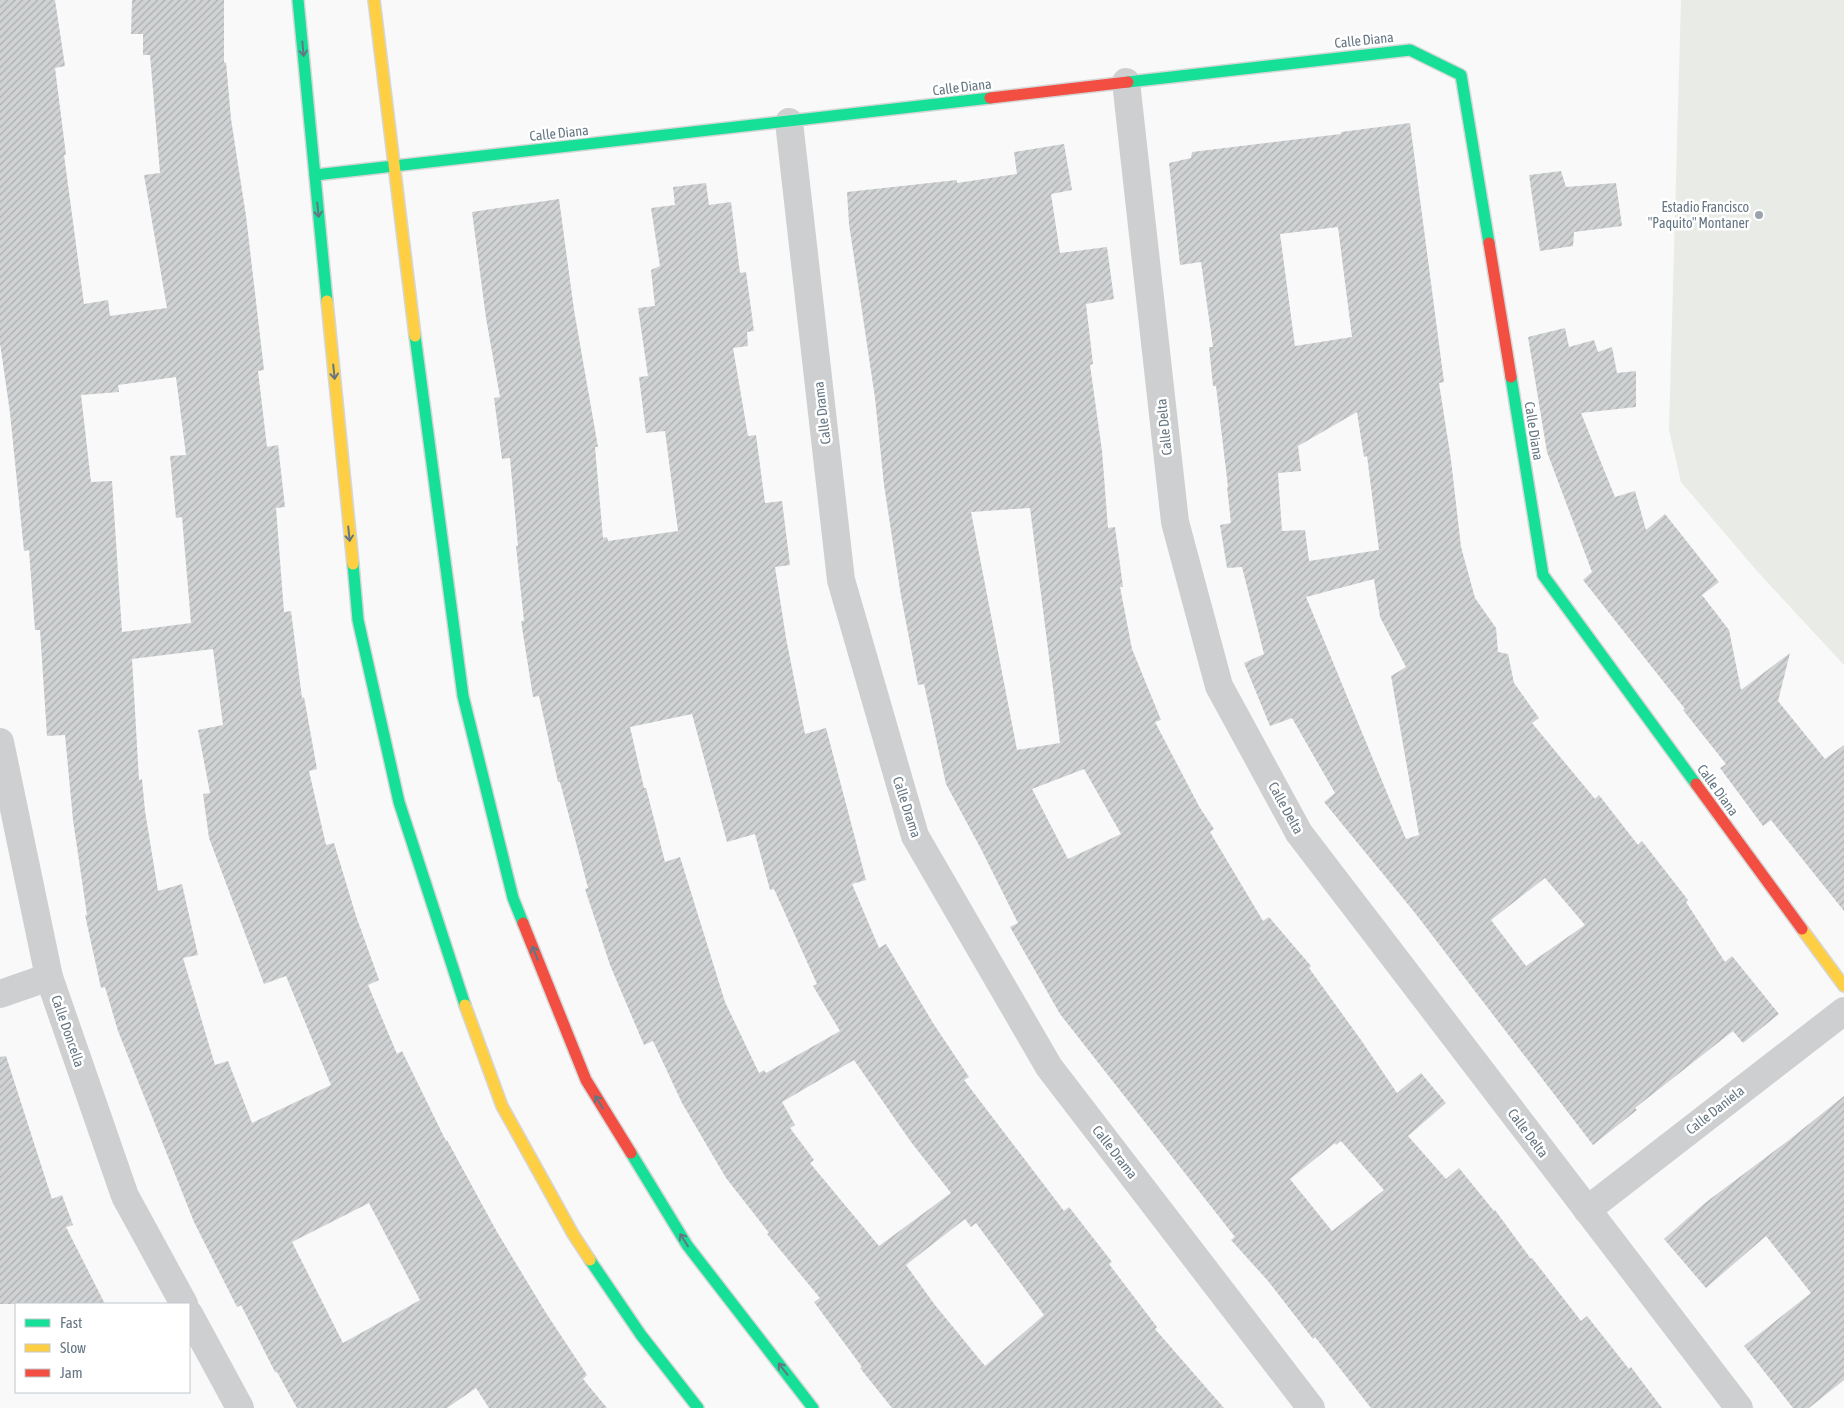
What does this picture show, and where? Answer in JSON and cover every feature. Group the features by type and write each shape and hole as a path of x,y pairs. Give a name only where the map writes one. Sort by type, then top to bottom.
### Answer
{"main road":[{"path":"298,0 358,620 399,802 454,975 502,1106 573,1234 641,1335 698,1408"},
{"path":"374,0 463,696 513,898 586,1080 687,1246 813,1408"},
{"name":"Calle Diana","path":"315,175 1410,50 1461,75 1543,575 1844,986"}],"street":[{"name":"Calle Delta","path":"1126,82 1175,522 1219,686 1299,833 1739,1408"},
{"name":"Calle Drama","path":"789,122 841,580 914,836 1049,1067 1311,1408"},
{"name":"Calle Doncella","path":"0,742 49,977 125,1196 183,1303"},
{"path":"0,994 49,977"},
{"name":"Calle Daniela","path":"1587,1210 1844,1011"},
{"path":"190,1316 240,1408"}],"shaded area":[{"name":"Estadio Francisco \"Paquito\" Montaner","path":"1681,0 1844,0 1844,665 1757,571 1681,482 1669,430"}],"building":[{"path":"0,0 55,0 65,66 55,68 66,155 64,155 84,304 108,300 110,316 167,308 144,175 160,173 150,55 143,55 143,34 131,34 132,0 224,0 224,63 226,62 231,119 246,216 264,370 258,371 267,447 278,445 285,507 276,508 284,612 291,611 302,698 304,697 317,769 309,771 326,845 334,843 356,916 379,980 368,985 397,1054 402,1051 446,1141 497,1232 546,1313 587,1375 583,1379 607,1408 489,1408 476,1388 447,1408 297,1408 277,1372 275,1372 241,1305 237,1307 194,1222 118,1031 105,987 101,988 85,915 87,915 73,820 65,735 47,736 40,630 35,630 29,550 24,551 10,413 0,343","holes":["176,377 186,455 170,456 176,518 182,517 191,623 122,632 112,481 91,482 81,395 119,392 118,385","213,649 223,725 198,730 210,793 203,794 209,838 264,984 286,976 331,1085 252,1123 228,1061 215,1065 183,958 198,955 182,884 158,891 145,811 142,779 139,780 132,659","369,1203 420,1300 343,1343 292,1242"]},
{"path":"1410,123 1444,382 1439,383 1451,460 1461,547 1475,598 1496,628 1498,652 1508,654 1514,683 1539,718 1532,723 1595,799 1599,795 1638,845 1642,841 1688,900 1686,902 1725,962 1732,956 1779,1014 1743,1043 1733,1031 1635,1108 1637,1110 1593,1145 1415,913 1324,802 1335,793 1292,718 1270,726 1244,663 1264,654 1242,567 1227,568 1220,525 1231,523 1228,487 1216,386 1213,386 1209,347 1213,347 1201,262 1180,265 1169,163 1191,158 1192,152 1341,134 1341,132","holes":["1338,227 1352,337 1295,346 1280,234","1357,412 1364,457 1367,456 1379,550 1309,561 1305,530 1282,531 1278,473 1301,471 1298,446","1374,579 1380,617 1406,667 1391,676 1419,835 1406,839 1306,597","1545,878 1585,925 1526,966 1491,920"]},
{"path":"1064,144 1072,190 1051,194 1060,253 1107,247 1114,299 1086,304 1093,364 1090,365 1102,451 1108,528 1115,527 1123,587 1120,587 1132,649 1161,720 1155,722 1200,808 1214,829 1210,832 1263,921 1269,917 1311,966 1309,968 1397,1093 1421,1073 1446,1103 1408,1136 1446,1179 1459,1168 1495,1210 1531,1259 1581,1321 1587,1316 1629,1369 1631,1367 1662,1408 1371,1408 1315,1337 1313,1339 1268,1281 1231,1240 1235,1237 1060,1014 1010,927 1018,923 946,784 924,684 918,685 901,596 884,485 875,398 849,224 847,192 957,180 957,183 1017,174 1014,152","holes":["1030,508 1060,743 1017,750 971,512","1084,769 1121,834 1068,859 1032,789","1341,1141 1384,1190 1332,1231 1290,1179 1335,1143 1336,1145"]},
{"path":"1561,171 1566,187 1616,183 1622,226 1574,232 1573,246 1540,251 1529,175"},
{"path":"706,183 709,205 731,202 740,273 746,272 754,331 747,332 748,346 733,348 748,436 756,435 765,503 782,501 790,565 775,567 786,638 805,734 826,728 866,880 852,884 879,948 886,944 933,1023 969,1077 964,1080 1064,1211 1069,1207 1112,1262 1109,1264 1157,1327 1155,1329 1224,1408 892,1408 860,1368 862,1367 814,1302 820,1298 767,1234 769,1233 726,1178 682,1103 653,1041 644,1045 610,965 585,889 588,888 560,782 558,782 539,696 533,697 521,621 524,621 516,546 518,546 510,458 502,459 494,398 500,397 486,318 472,212 559,199 574,310 598,447 595,447 603,538 607,537 608,541 678,531 665,431 646,433 639,377 648,376 638,308 655,306 651,270 660,266 651,208 675,205 673,187","holes":["692,714 727,842 755,834 770,890 774,889 817,984 813,986 840,1031 766,1073 764,1070 759,1073 725,1002 680,857 665,862 646,788 644,788 630,727","854,1060 911,1142 951,1193 879,1246 810,1163 814,1160 790,1128 795,1125 782,1102","965,1219 971,1227 976,1223 1044,1315 985,1366 935,1305 906,1265"]},
{"path":"1565,328 1569,347 1594,340 1598,352 1612,347 1617,373 1636,371 1636,407 1581,413 1615,497 1635,491 1646,530 1665,514 1719,582 1702,595 1729,630 1741,690 1790,653 1778,701 1825,759 1844,745 1844,911 1771,820 1763,826 1720,768 1726,764 1583,580 1592,572 1547,452 1528,337"},
{"path":"6,1056 52,1199 62,1195 73,1225 66,1227 104,1303 0,1304 0,1057"},
{"path":"1844,1096 1844,1380 1809,1408 1793,1408 1744,1346 1811,1293 1766,1236 1706,1288 1664,1239 1705,1203"}],"traffic: fast":[{"path":"298,0 327,301"},
{"path":"1128,82 1410,50 1461,75 1489,243"},
{"path":"315,175 990,98"},
{"path":"415,336 463,696 513,898 523,923"},
{"path":"1511,377 1543,575 1696,784"},
{"path":"353,564 358,620 399,802 465,1005"},
{"path":"631,1153 687,1245 813,1408"},
{"path":"590,1260 641,1335 698,1408"}],"traffic: slow":[{"path":"374,0 415,336"},
{"path":"327,301 353,564"},
{"path":"1802,929 1844,986"},
{"path":"465,1005 502,1106 573,1234 590,1260"}],"traffic: jam":[{"path":"990,98 1128,82"},
{"path":"1489,243 1511,377"},
{"path":"1696,784 1802,929"},
{"path":"523,923 586,1080 631,1153"}],"place":[{"name":"Estadio Francisco \"Paquito\" Montaner","path":"1759,215"}]}
